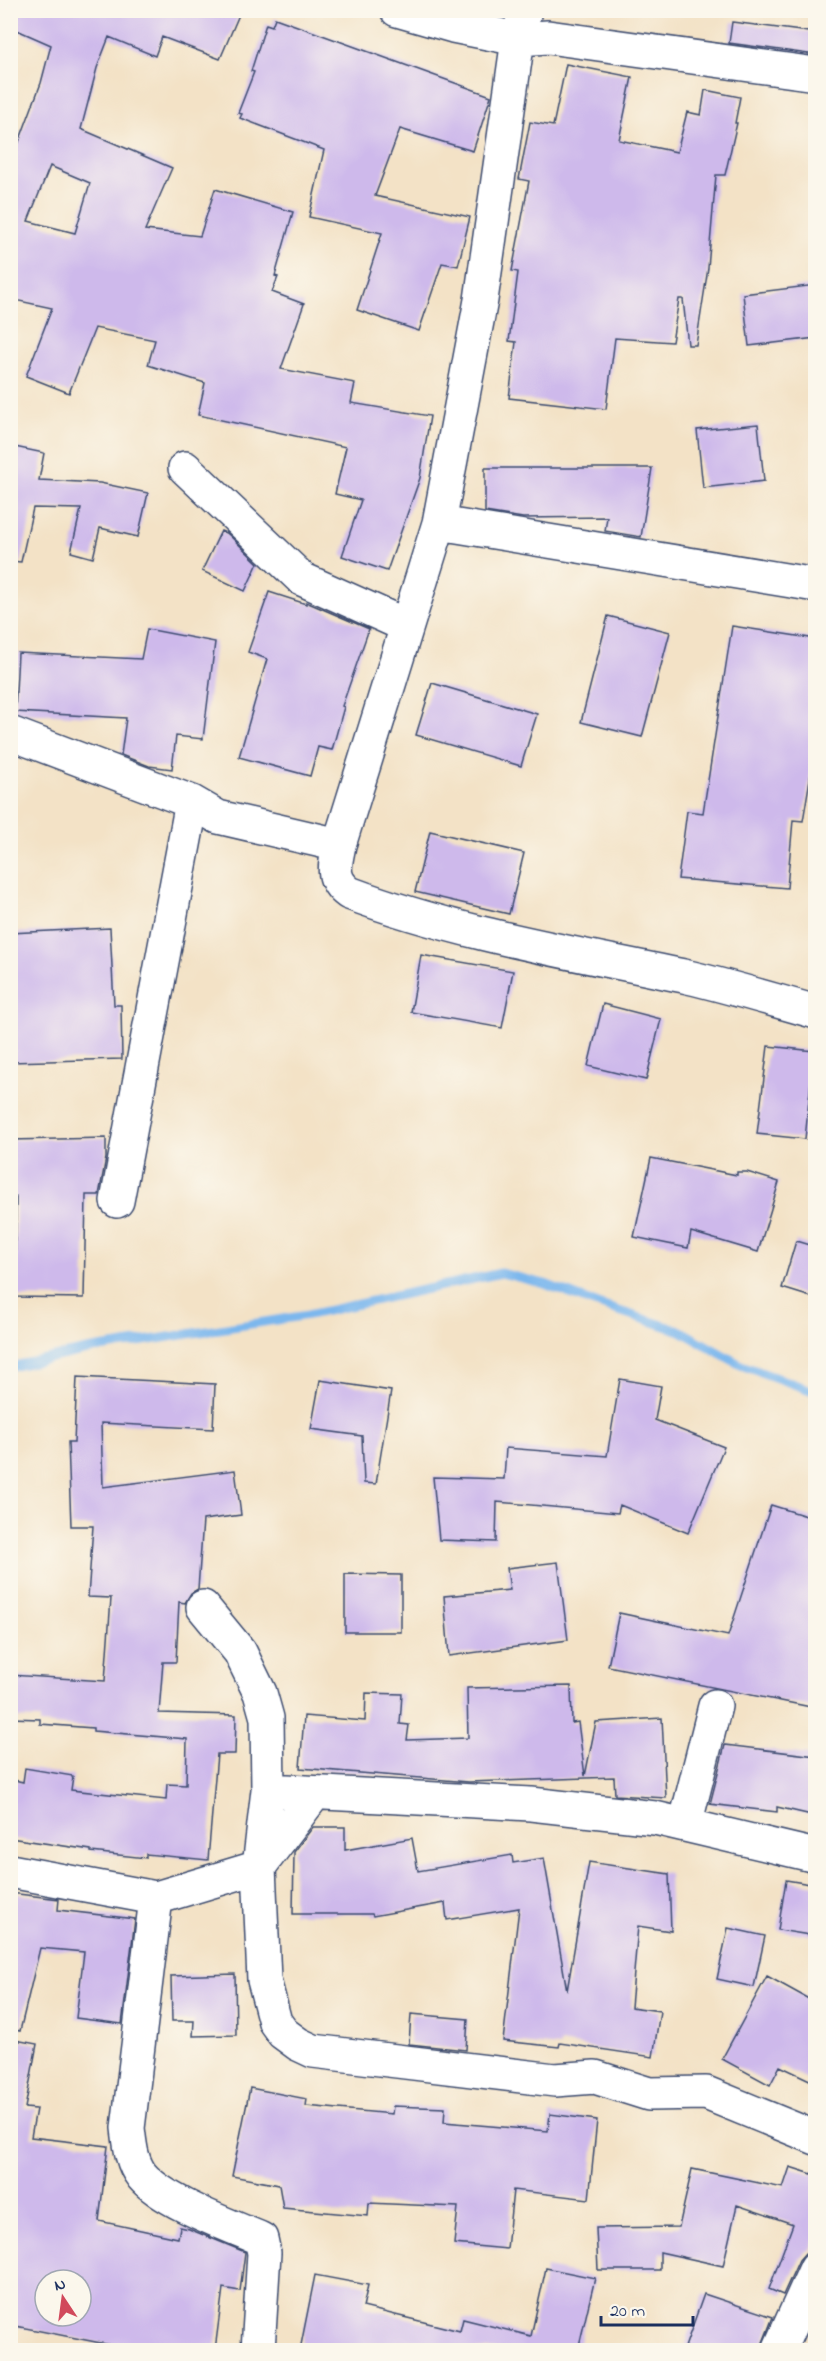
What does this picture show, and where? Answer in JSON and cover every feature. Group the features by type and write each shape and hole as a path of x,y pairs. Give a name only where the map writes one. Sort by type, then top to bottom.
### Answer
{"street":[{"path":"397,10 453,26 521,25 548,37 816,74"},
{"path":"521,25 481,300 439,523 339,845 334,868 340,886 349,893 448,925 692,978 816,1012"},
{"path":"185,468 302,579 407,626"},
{"path":"439,523 816,585"},
{"path":"10,733 192,802 218,817 339,845"},
{"path":"117,1201 192,802"},
{"path":"203,1607 240,1652 260,1693 267,1718 268,1790 259,1867 264,1980 275,2022 297,2044 313,2051 555,2080 595,2077 649,2094 706,2092 816,2138"},
{"path":"685,1825 716,1706"},
{"path":"268,1790 531,1804 655,1818 816,1856"},
{"path":"10,1871 156,1898 259,1867 315,1793"},
{"path":"156,1898 129,2128 130,2150 142,2176 156,2189 225,2225 261,2239 264,2253 258,2350"},
{"path":"779,2350 816,2268"}],"building":[{"path":"10,10 241,10 220,59 162,37 155,56 109,37 97,68 81,129 172,168 145,230 200,236 215,189 293,212 275,276 278,277 272,292 304,304 281,369 355,383 351,403 430,416 420,478 387,571 342,556 361,500 335,494 346,447 198,415 205,383 148,365 155,340 95,328 69,393 26,376 52,308 10,299 10,166 41,83 51,45 10,27","holes":["50,166 90,183 75,233 28,221"]},
{"path":"275,18 491,96 473,151 400,129 375,196 470,217 458,266 442,263 419,331 357,310 382,233 309,217 324,150 240,118 242,114 238,113 254,72 251,71 266,24 272,26"},
{"path":"732,22 816,33 816,55 729,43"},
{"path":"566,64 632,77 619,140 677,152 687,112 701,115 705,90 740,97 735,123 737,123 725,175 716,175 708,268 696,345 688,345 683,299 679,299 672,342 615,338 606,409 509,398 516,342 509,341 518,272 512,271 529,181 519,179 530,122 553,126"},
{"path":"816,285 816,338 749,346 743,294"},
{"path":"758,424 764,481 703,488 697,430"},
{"path":"10,446 44,453 39,480 100,483 148,493 138,537 100,528 93,558 71,552 81,509 33,508 21,562 10,561"},
{"path":"485,468 652,468 641,537 605,531 607,517 523,518 485,512"},
{"path":"221,531 228,534 258,563 245,591 202,571"},
{"path":"269,592 306,604 306,602 369,629 342,706 344,707 332,750 318,747 310,776 239,757 267,659 248,652"},
{"path":"608,616 670,632 642,737 581,722"},
{"path":"732,626 816,639 816,743 803,821 793,820 787,888 678,879 687,811 703,813"},
{"path":"147,629 215,642 203,739 176,736 172,769 149,766 121,755 126,718 15,712 18,653 141,659"},
{"path":"432,683 537,714 521,766 416,735"},
{"path":"430,831 524,853 509,914 415,892"},
{"path":"110,928 114,1005 121,1005 122,1059 10,1062 10,933"},
{"path":"421,955 513,971 502,1028 411,1012"},
{"path":"603,1004 661,1019 646,1080 588,1066"},
{"path":"768,1046 814,1051 805,1139 757,1134"},
{"path":"106,1138 106,1158 99,1195 86,1195 84,1298 15,1297 16,1197 10,1197 10,1140"},
{"path":"651,1158 737,1175 737,1172 747,1172 779,1182 758,1252 691,1232 688,1248 634,1237"},
{"path":"796,1241 816,1247 816,1280 811,1297 782,1288"},
{"path":"77,1377 215,1384 213,1429 101,1423 103,1487 235,1470 241,1515 203,1520 198,1589 191,1593 185,1603 179,1602 176,1662 163,1662 159,1713 236,1715 235,1754 217,1754 208,1860 146,1854 146,1858 91,1852 91,1850 10,1838 10,1779 23,1782 25,1768 73,1776 71,1790 166,1800 167,1784 186,1785 187,1739 93,1731 93,1728 40,1724 40,1719 10,1718 10,1675 105,1681 111,1598 88,1597 93,1526 71,1526 68,1442 74,1442"},
{"path":"620,1379 661,1386 655,1420 724,1447 688,1533 620,1505 618,1513 497,1502 496,1542 439,1540 433,1477 504,1479 506,1448 607,1456"},
{"path":"320,1380 391,1391 376,1484 364,1483 362,1436 311,1429"},
{"path":"771,1505 816,1519 816,1708 608,1666 619,1613 728,1636"},
{"path":"558,1562 568,1640 449,1656 444,1596 510,1590 507,1568"},
{"path":"345,1574 401,1575 401,1632 345,1632"},
{"path":"571,1686 572,1723 578,1722 585,1776 596,1722 662,1718 666,1798 615,1795 614,1777 469,1782 300,1768 304,1716 365,1721 366,1693 402,1694 400,1724 409,1725 407,1740 468,1738 467,1688"},
{"path":"725,1745 816,1756 816,1816 777,1807 777,1812 710,1804"},
{"path":"313,1827 345,1827 345,1850 412,1838 418,1871 512,1855 513,1863 544,1858 567,1991 589,1862 669,1874 671,1931 638,1926 631,2007 660,2011 653,2057 560,2043 559,2047 503,2041 519,1908 447,1920 445,1903 373,1916 372,1914 293,1914 294,1852"},
{"path":"786,1880 816,1885 816,1936 778,1930"},
{"path":"10,1893 59,1899 58,1910 135,1919 122,2024 76,2018 84,1952 40,1948 20,2031 10,2029"},
{"path":"728,1928 765,1936 754,1987 717,1979"},
{"path":"235,1974 236,2035 193,2036 194,2021 172,2021 171,1976"},
{"path":"767,1976 816,2003 816,2083 780,2066 770,2085 722,2059"},
{"path":"411,2014 468,2019 466,2050 409,2044"},
{"path":"10,2039 37,2044 25,2108 36,2109 31,2137 108,2146 99,2221 178,2238 180,2227 245,2252 240,2291 223,2288 215,2350 160,2350 126,2346 126,2348 10,2325"},
{"path":"250,2088 307,2099 306,2106 392,2114 393,2106 445,2108 444,2122 548,2131 550,2114 597,2120 589,2199 513,2190 507,2249 454,2244 458,2207 369,2203 368,2216 283,2208 279,2185 232,2176"},
{"path":"790,2167 812,2174 816,2172 816,2238 811,2250 799,2260 783,2295 769,2289 793,2224 737,2205 723,2266 660,2252 660,2270 598,2270 596,2228 679,2227 692,2169 783,2188"},
{"path":"546,2268 595,2278 578,2350 300,2350 315,2275 368,2285 363,2307 460,2331 463,2319 531,2336"},
{"path":"704,2294 773,2317 760,2350 684,2350"}],"waterway":[{"path":"10,1367 87,1350 308,1315 501,1273 545,1284 591,1302 681,1331 741,1365 816,1392"}]}
